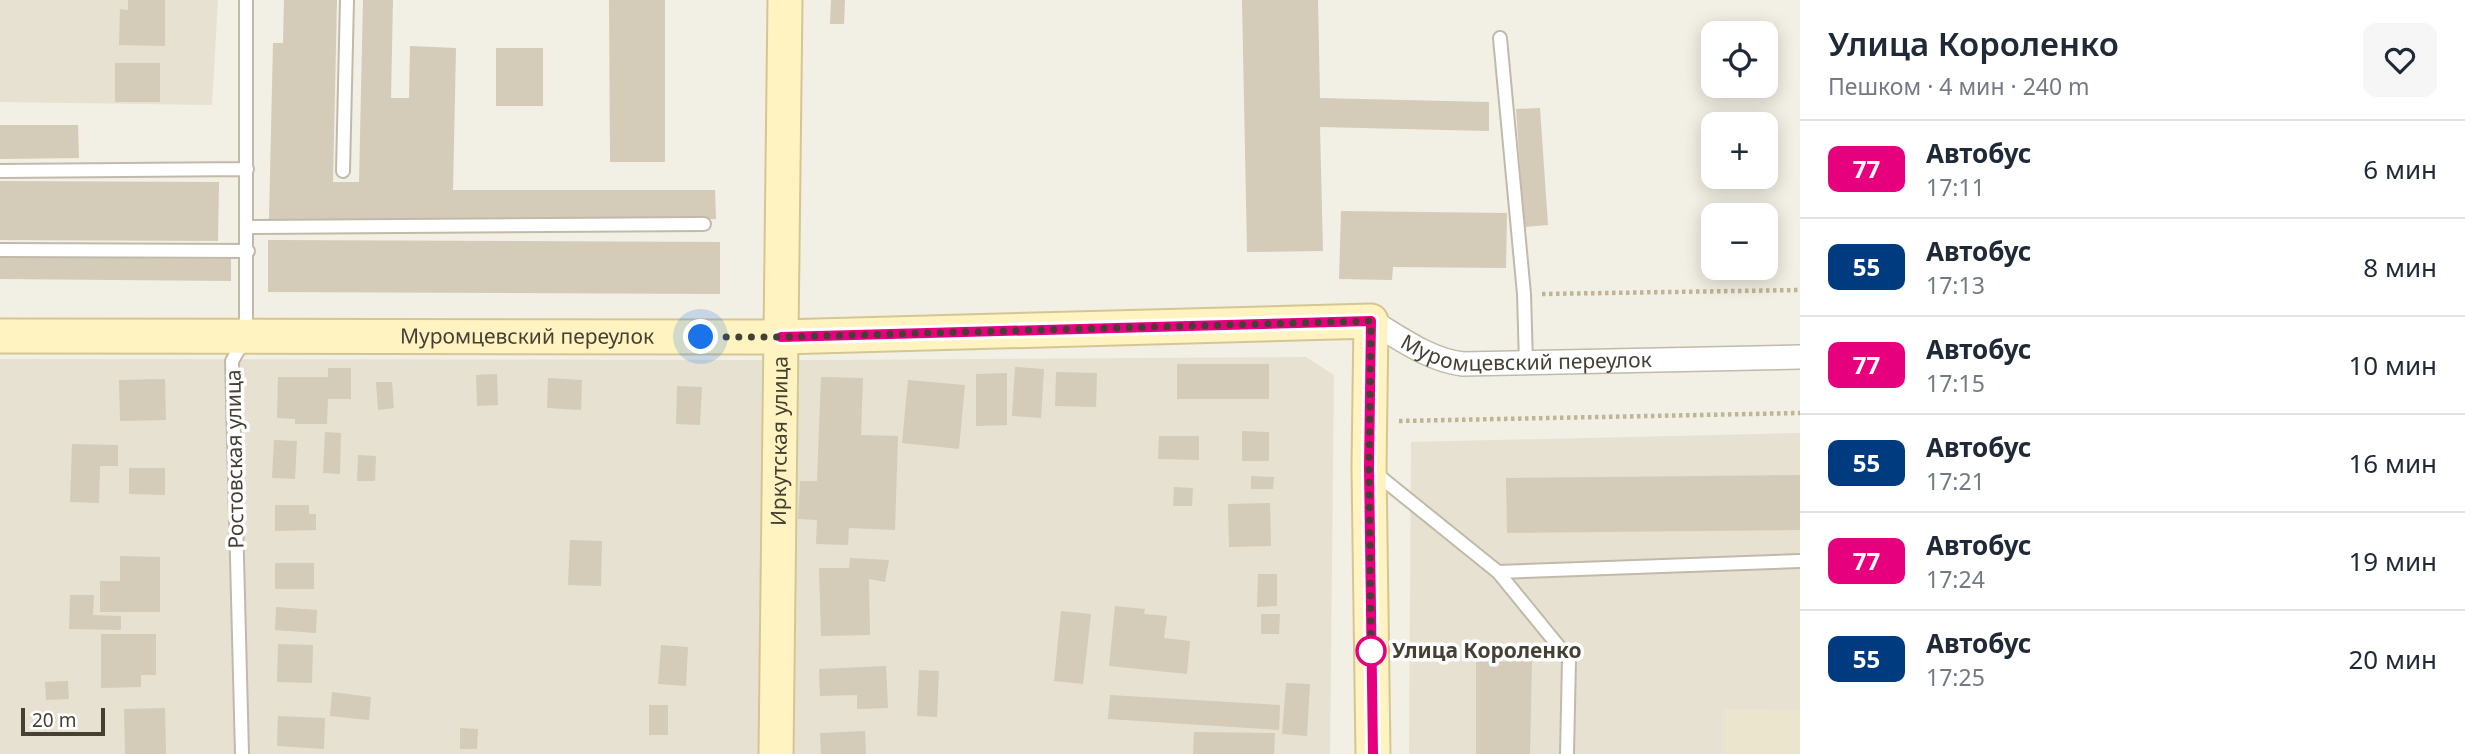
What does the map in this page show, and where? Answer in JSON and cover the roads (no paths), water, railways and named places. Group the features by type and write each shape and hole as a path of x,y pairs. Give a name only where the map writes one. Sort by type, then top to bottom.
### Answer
{"main road":[{"name":"Иркутская улица","path":"776,754 785,0"},
{"name":"Муромцевский переулок","path":"0,336 781,337 1371,321"},
{"path":"1371,321 1369,467 1373,754"}],"street":[{"name":"Муромцевский переулок","path":"1371,321 1447,362 1463,364 1800,357"}],"lane":[{"name":"Ростовская улица","path":"242,754 232,361 246,337 246,0"},
{"path":"343,171 347,0"},
{"path":"1500,38 1524,294 1526,363"},
{"path":"0,171 247,169"},
{"path":"248,227 704,224"},
{"path":"0,250 248,251"},
{"path":"1369,467 1497,572 1569,659 1567,754"},
{"path":"1497,572 1800,561"}],"place":[{"name":"Улица Короленко","path":"1371,651"}]}
